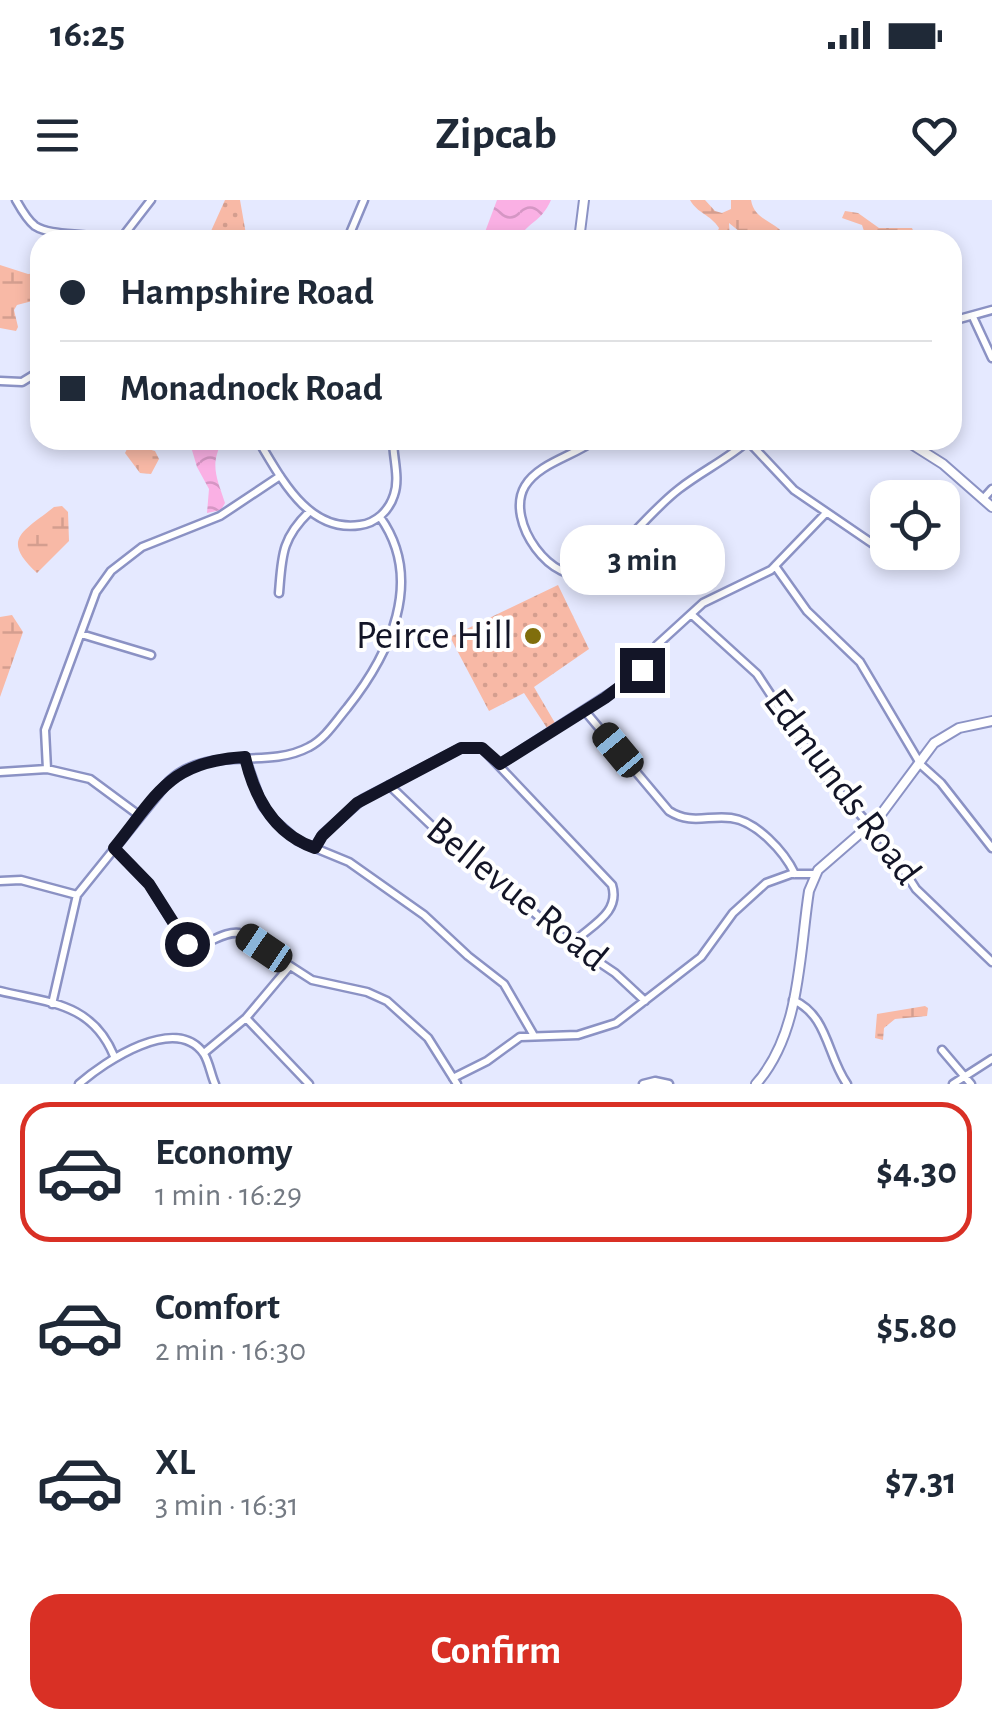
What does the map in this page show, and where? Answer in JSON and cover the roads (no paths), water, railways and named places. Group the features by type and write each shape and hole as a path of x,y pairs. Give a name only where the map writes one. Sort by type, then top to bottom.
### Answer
{"street":[{"path":"16,200 31,223 50,230"},
{"path":"128,230 151,200"},
{"path":"351,230 364,200"},
{"path":"580,230 584,200"},
{"path":"962,320 992,310"},
{"path":"973,318 992,358"},
{"path":"0,381 22,382 30,377"},
{"path":"264,450 310,512 324,522 350,526 380,517 394,495 394,450"},
{"path":"577,450 536,473 519,501 520,522 532,544 555,565 574,574 595,571 675,492 735,450"},
{"path":"756,450 791,488 870,540"},
{"path":"922,450 992,507"},
{"path":"47,769 45,730 96,592 111,571 158,539 220,516 280,476"},
{"path":"983,500 992,489"},
{"path":"279,593 284,544 296,524 310,512"},
{"path":"500,764 639,674 656,646 691,614 718,594 775,566 826,513"},
{"path":"52,1004 77,896 172,779 208,760 287,754 312,745 344,712 378,665 398,606 402,569 394,539 380,517"},
{"path":"775,566 807,611 862,664 920,762 992,848"},
{"name":"Edmunds Road","path":"691,614 757,674 821,770 887,844 916,889 992,962"},
{"path":"81,634 151,655"},
{"path":"584,710 669,811 689,820 727,818 746,822 766,838 795,874"},
{"path":"756,1084 780,1049 814,874 870,826 932,746 947,734 992,721"},
{"path":"315,848 355,804 466,746 484,749 608,879 614,890 611,910 572,944"},
{"path":"245,757 265,810 296,840 354,865 427,917 504,984 533,1034"},
{"path":"0,772 47,769 90,778 140,816"},
{"name":"Bellevue Road","path":"390,785 474,867 615,973 645,1001"},
{"path":"114,848 152,888 185,942 200,946 237,932 315,981 384,999 428,1038 455,1081 513,1040 533,1034 578,1035 619,1021 703,954 730,916 756,891 773,879 814,874"},
{"path":"0,880 32,882 77,896"},
{"path":"204,1053 246,1018 289,967"},
{"path":"0,991 70,1007 94,1023 106,1037 114,1056"},
{"path":"792,1000 816,1016 835,1066 847,1084"},
{"path":"246,1018 308,1084"},
{"path":"79,1084 114,1056 174,1037 204,1053 214,1084"},
{"path":"942,1050 969,1081"},
{"path":"954,1084 969,1081 992,1060"},
{"path":"644,1084 669,1084"}],"water":[{"path":"497,200 551,200 525,230 486,230"},
{"path":"192,450 219,450 215,464 225,503 221,510 207,513 209,489"}],"place":[{"name":"Peirce Hill","path":"533,636"}]}
